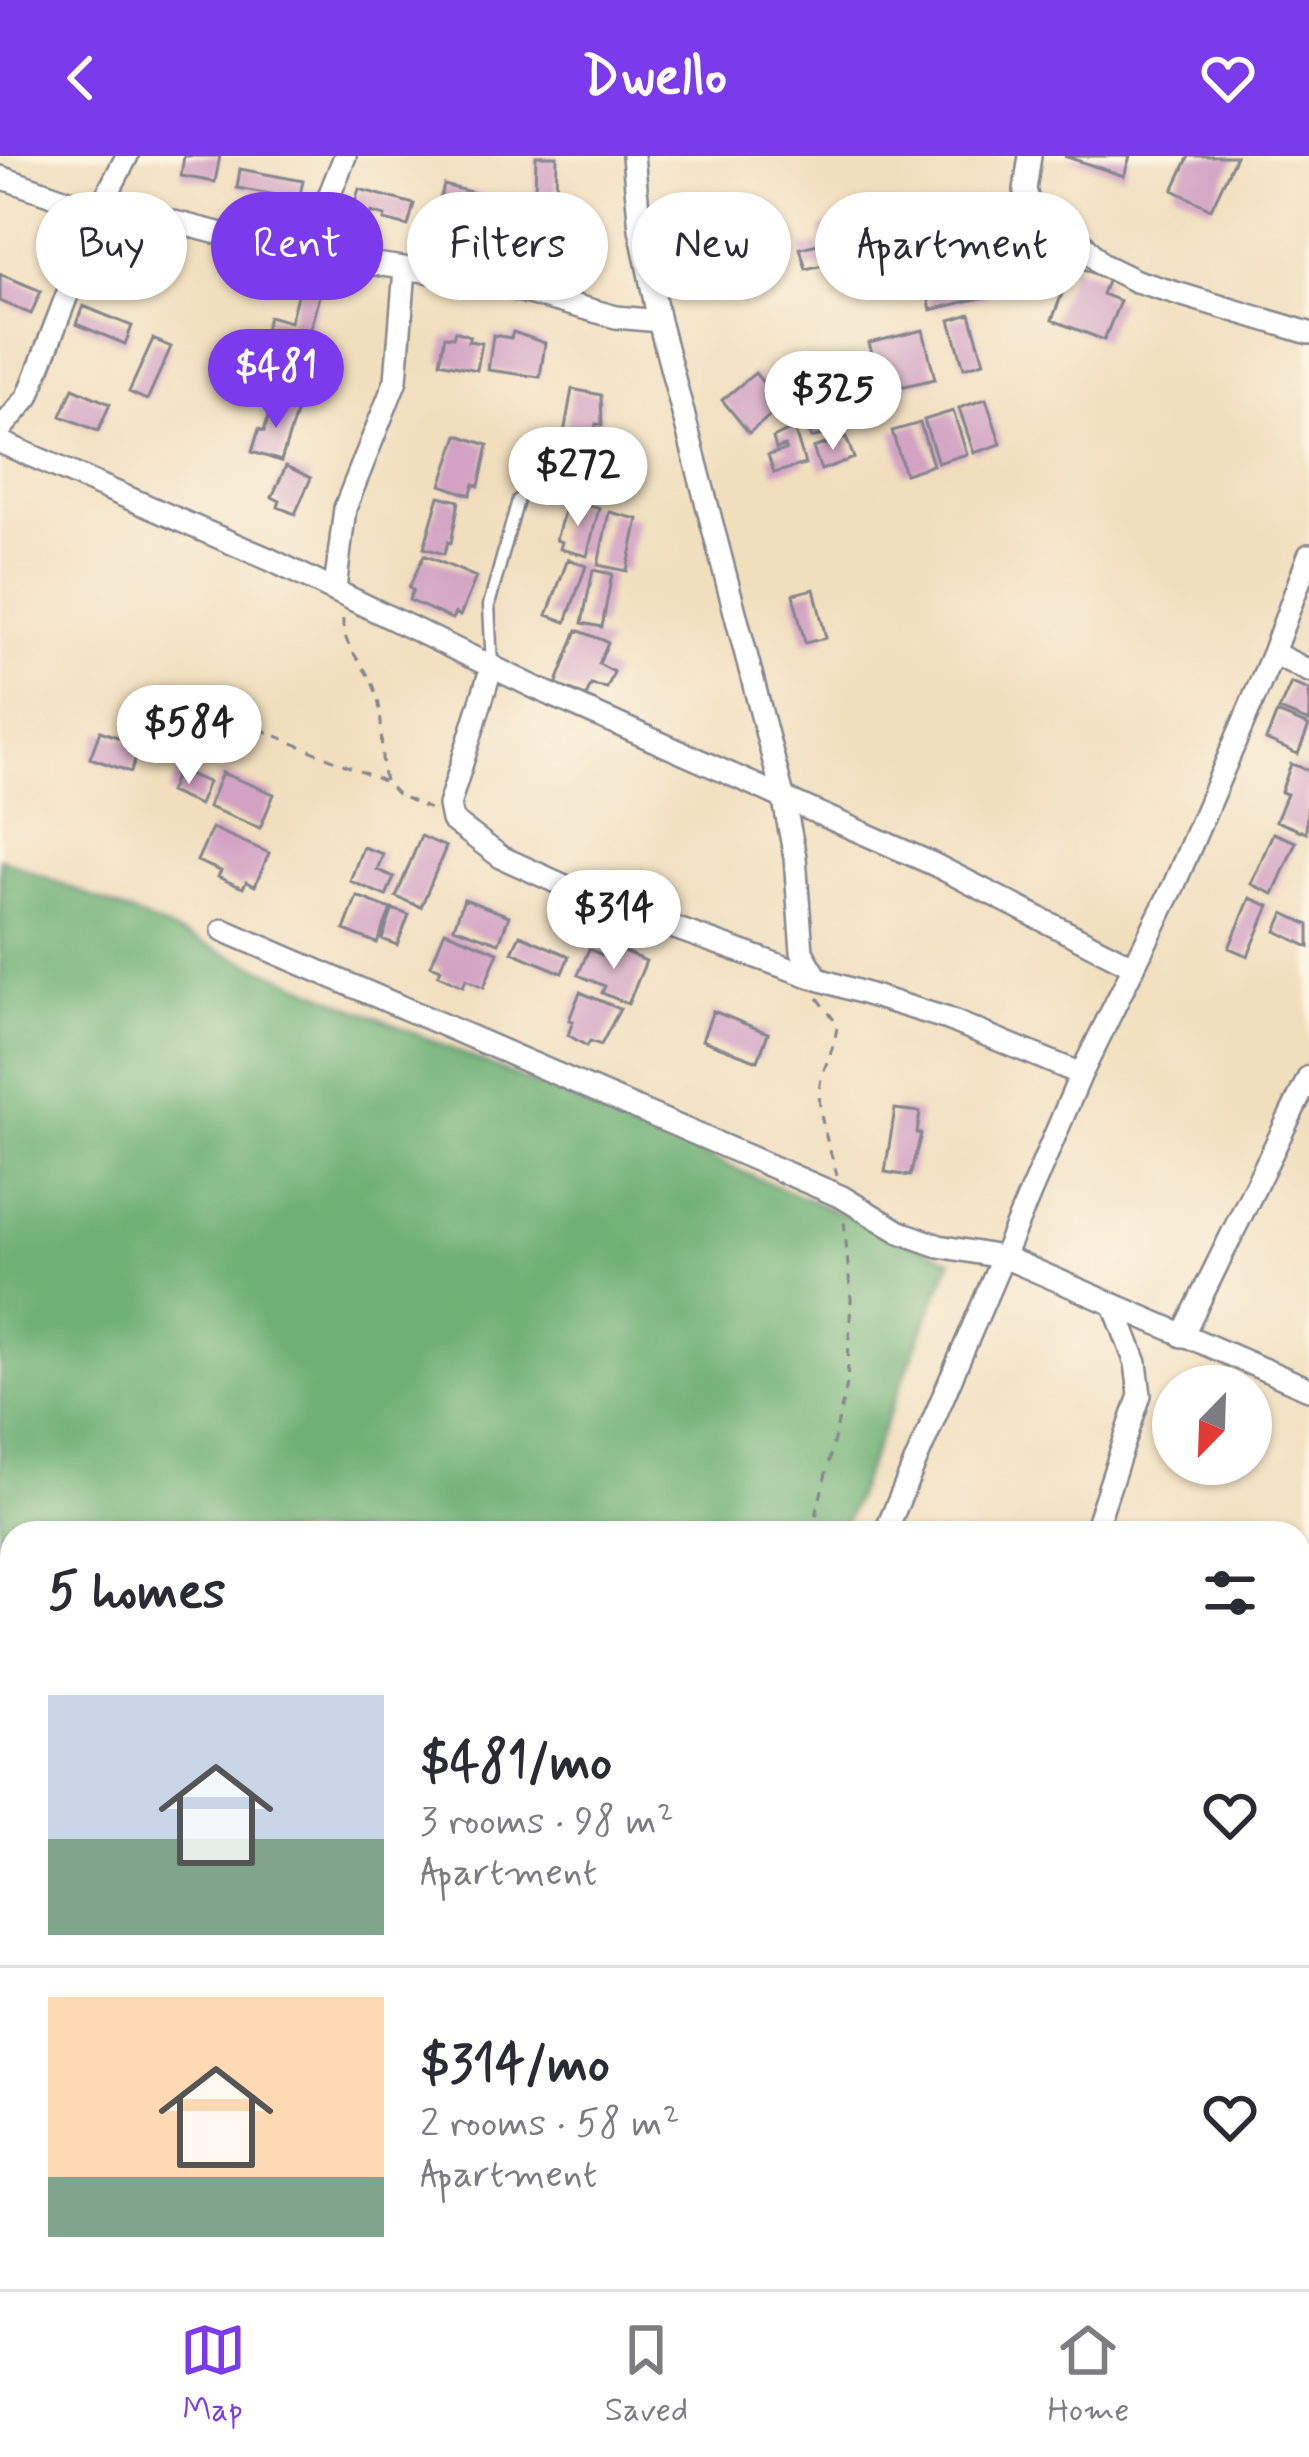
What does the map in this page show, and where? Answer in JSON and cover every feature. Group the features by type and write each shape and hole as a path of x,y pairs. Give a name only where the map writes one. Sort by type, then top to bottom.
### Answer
{"street":[{"path":"109,192 128,156"},
{"path":"330,192 345,156"},
{"path":"633,156 640,229 659,321 783,796 795,856 802,952 818,979"},
{"path":"1030,156 1025,190 1035,221 1080,240 1101,264 1183,298 1309,332"},
{"path":"0,177 43,192"},
{"path":"383,266 474,278 533,298 616,317 659,321"},
{"path":"343,593 345,508 396,380 405,269"},
{"path":"0,430 28,397 65,300"},
{"path":"0,442 343,593 493,666 933,864 1133,966"},
{"path":"889,1521 1081,1074 1174,886 1273,653 1309,555"},
{"path":"1273,653 1309,670"},
{"path":"493,666 449,805 452,820 500,857 596,900 818,979 948,1019 1081,1074"},
{"path":"223,929 842,1197 900,1232 940,1246 1006,1258 1309,1389"},
{"path":"1182,1336 1309,1077"},
{"path":"1098,1521 1140,1395 1136,1363 1114,1308"}],"lane":[{"path":"493,666 489,605 518,500"}],"path":[{"path":"343,593 342,627 374,686 385,781"},
{"path":"243,722 385,781 398,794 452,820"},
{"path":"815,1521 847,1384 851,1299 842,1197 820,1084 836,1044 837,1024 818,999 818,979"}],"green space":[{"path":"0,858 951,1260 846,1521 0,1521"}],"building":[{"path":"184,156 220,156 215,182 181,176"},
{"path":"536,156 557,156 556,192 535,192"},
{"path":"1064,156 1130,156 1124,176"},
{"path":"1189,156 1236,156 1211,209 1173,190"},
{"path":"240,169 303,181 301,192 237,188"},
{"path":"444,185 471,192 442,192"},
{"path":"383,196 407,202 407,226 384,220"},
{"path":"815,245 815,267 806,269 800,248"},
{"path":"1090,272 1108,279 1102,294 1120,301 1104,340 1052,320 1060,300 1090,300"},
{"path":"0,274 36,289 31,314 0,301"},
{"path":"296,300 318,300 306,344 264,333 269,316 290,322"},
{"path":"929,300 972,300 931,310"},
{"path":"83,306 132,326 125,344 76,324"},
{"path":"970,314 984,362 964,368 950,320"},
{"path":"923,330 935,379 882,391 869,343"},
{"path":"455,331 470,336 468,341 482,343 477,370 440,362 445,336 453,337"},
{"path":"513,332 545,343 540,377 488,370 493,335 511,338"},
{"path":"153,339 171,347 147,400 129,392"},
{"path":"755,373 782,406 749,433 722,400"},
{"path":"73,388 110,404 98,431 61,416"},
{"path":"572,389 601,395 602,425 596,424 595,430 601,431 589,462 560,456"},
{"path":"274,399 298,407 281,461 252,452"},
{"path":"986,399 1001,444 974,453 959,408"},
{"path":"953,411 967,454 938,463 924,420"},
{"path":"838,413 842,430 811,438 806,422"},
{"path":"920,423 933,465 905,474 892,431"},
{"path":"794,428 805,464 774,473 768,455 786,450 785,446 776,449 773,438"},
{"path":"458,435 488,445 479,486 474,484 470,495 441,485"},
{"path":"846,437 854,458 821,470 813,448"},
{"path":"549,461 570,463 568,493 546,491"},
{"path":"286,466 311,478 295,514 278,507 280,501 272,497"},
{"path":"439,496 459,501 451,543 444,554 424,548"},
{"path":"572,502 599,508 587,556 560,549 562,542 556,540 564,511 570,513"},
{"path":"609,512 638,519 627,571 598,565"},
{"path":"424,555 476,577 460,616 455,613 452,619 409,600 413,590 409,588"},
{"path":"568,559 586,566 566,622 547,615"},
{"path":"593,570 612,574 602,627 582,623"},
{"path":"814,589 826,638 805,643 793,594"},
{"path":"577,630 608,642 599,664 614,672 607,688 591,685 586,696 556,685"},
{"path":"1291,683 1309,690 1309,722 1279,710"},
{"path":"1277,713 1309,726 1298,754 1266,740"},
{"path":"100,731 140,745 131,772 90,758"},
{"path":"1291,764 1309,770 1306,833 1276,821 1287,794 1281,792"},
{"path":"178,770 208,782 199,805 169,792"},
{"path":"222,773 274,794 260,828 208,807"},
{"path":"212,828 269,853 255,886 246,882 243,888 197,861"},
{"path":"1273,833 1296,842 1273,894 1251,884"},
{"path":"421,836 446,847 421,907 396,897"},
{"path":"363,847 383,854 377,870 394,877 386,896 350,881"},
{"path":"357,896 391,909 377,943 344,930"},
{"path":"1250,898 1269,906 1248,956 1229,948"},
{"path":"464,899 509,916 499,943 454,927"},
{"path":"393,909 409,915 397,945 382,939"},
{"path":"1284,913 1309,925 1309,947 1276,931"},
{"path":"445,931 498,952 484,987 466,979 463,986 438,975 441,969 431,965"},
{"path":"520,935 569,956 562,973 512,952"},
{"path":"607,944 646,961 628,1004 602,993 605,986 578,975 589,949 602,955"},
{"path":"580,992 620,1009 601,1045 590,1041 587,1046 568,1035"},
{"path":"713,1011 768,1033 758,1061 702,1040"},
{"path":"895,1109 920,1112 917,1133 921,1134 910,1176 885,1172"}]}
